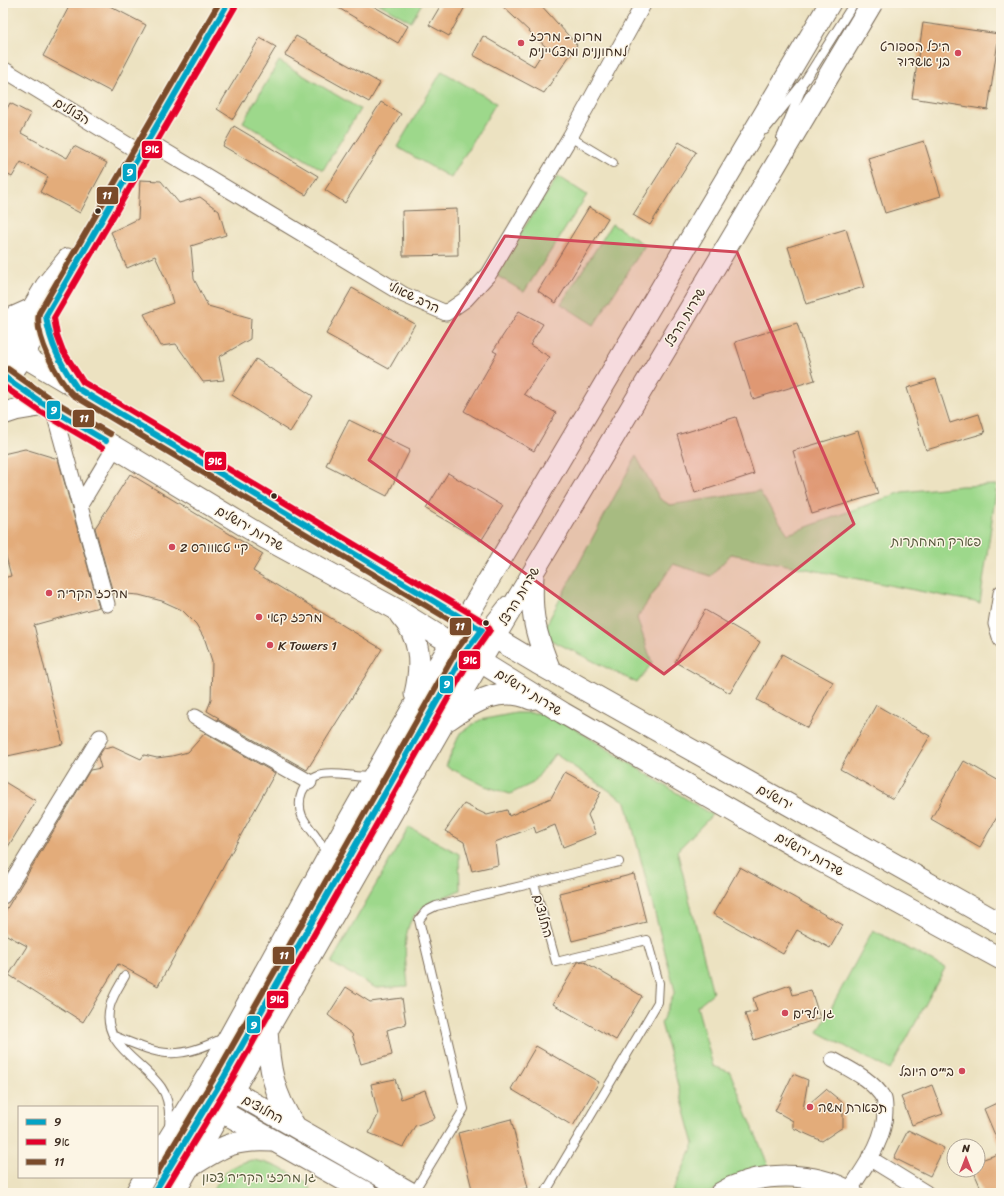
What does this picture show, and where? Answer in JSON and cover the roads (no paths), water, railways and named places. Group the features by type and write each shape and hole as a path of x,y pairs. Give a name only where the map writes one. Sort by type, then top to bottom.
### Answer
{"main road":[{"path":"5,381 9,351 39,312 93,235 228,3"},
{"name":"שדרות הרצל","path":"174,1193 189,1168 217,1095 231,1034 328,857 411,711 465,652 479,625 533,572 872,3"},
{"name":"שדרות הרצל","path":"158,1156 168,1140 217,1095 267,1030 444,722 465,652 602,389 722,185 846,4"},
{"path":"3,322 39,312"},
{"path":"39,312 53,350 77,388"},
{"path":"9,351 77,388 479,625 550,670"},
{"name":"שדרות ירושלים","path":"5,381 265,538 394,608 562,713 801,850 1001,959"},
{"path":"3,414 15,410 49,407"},
{"path":"533,572 531,598 533,622 536,635 550,670"},
{"path":"394,608 410,630 419,651 419,678 411,711"},
{"name":"ירושלים","path":"550,670 1001,924"},
{"path":"444,722 472,703 490,696 506,694 525,696 562,713"},
{"path":"267,1030 268,1054 276,1090 286,1112 297,1128"},
{"name":"החלוצים","path":"217,1095 297,1128 412,1193"},
{"name":"החלוצים","path":"217,1095 278,1142 367,1193"},
{"path":"189,1168 216,1150 230,1144 248,1140 278,1142"},
{"path":"721,1193 756,1180 789,1177 816,1178 851,1192"},
{"path":"136,1193 144,1178"}],"street":[{"name":"הרב שאולי","path":"144,147 404,295 446,313 466,299 489,274 570,137 644,3"},
{"name":"הצוללים","path":"3,70 144,147"},
{"path":"49,407 80,504 107,604"},
{"path":"80,504 115,447"},
{"path":"1001,593 996,624 1001,640"},
{"path":"195,717 309,782"},
{"path":"3,896 100,737"},
{"path":"833,1060 862,1076 874,1087 884,1100 884,1117 881,1138 851,1192"},
{"path":"869,1158 926,1193"}],"lane":[{"path":"754,202 806,79 846,4"},
{"path":"722,185 806,79"},
{"path":"570,137 613,163"},
{"path":"536,518 602,389"},
{"path":"479,625 514,589 637,397"},
{"path":"154,1193 217,1095 465,652"},
{"path":"312,886 399,768"},
{"path":"328,857 322,843 307,824 300,810 300,796 309,782 320,775 329,773 363,777 374,776"},
{"path":"534,883 619,862"},
{"name":"החלוצים","path":"412,1193 464,1109 419,920 426,911 436,906 534,883 556,962 647,940 660,992 658,1002 545,1193"},
{"path":"125,976 110,1007 109,1019 113,1035 129,1057 152,1075 165,1093 169,1110 168,1140"},
{"path":"113,1035 148,1050 166,1054 192,1052 231,1034"}],"place":[{"name":"מרום - מרכז למחוננים ומצטיינים","path":"521,43"},
{"name":"היכל הספורט בני אשדוד","path":"958,53"},
{"name":"קיי טאוורס 2","path":"172,547"},
{"name":"מרכז הקריה","path":"49,593"},
{"name":"מרכז קאי","path":"259,617"},
{"name":"K Towers 1","path":"270,645"},
{"name":"גן ילדים","path":"785,1013"},
{"name":"בי\"ס היובל","path":"962,1071"},
{"name":"תפארת משה","path":"810,1107"}],"park label":[{"name":"פארק המחתרות","path":"936,541"},
{"name":"גן מרכזי הקריה צפון","path":"259,1177"}]}
